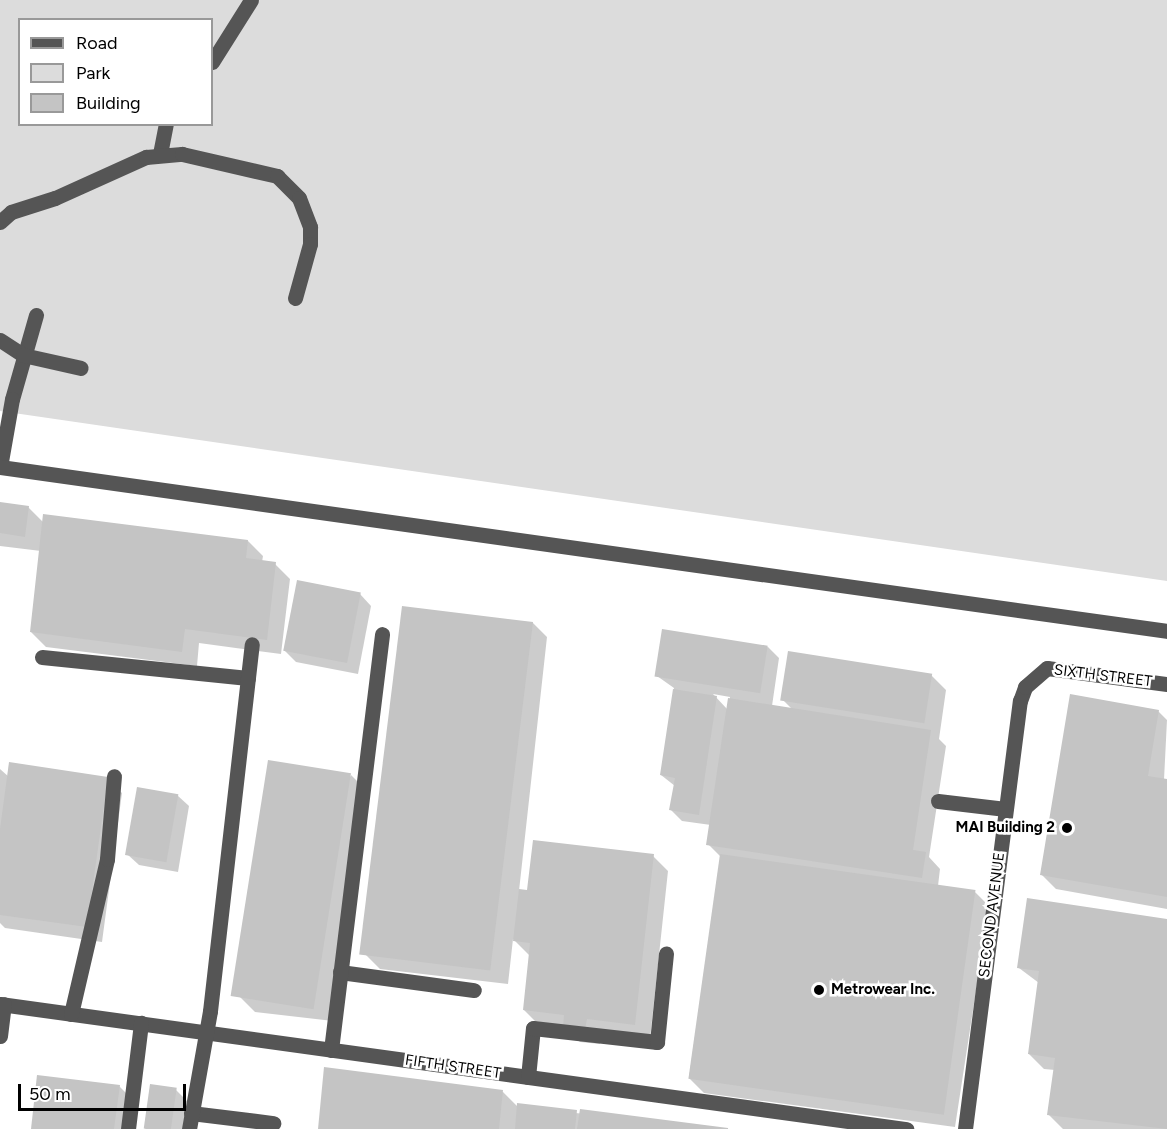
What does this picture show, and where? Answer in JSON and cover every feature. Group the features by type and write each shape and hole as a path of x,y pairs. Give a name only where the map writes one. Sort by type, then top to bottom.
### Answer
{"street":[{"path":"213,60 251,0"},
{"path":"160,154 166,126"},
{"path":"0,222 29,204 55,198 118,168 160,154 182,153 277,176 291,186 306,210 310,227 310,244 295,298"},
{"path":"36,315 6,398 0,467 1167,630"},
{"path":"0,339 23,355 81,368"},
{"path":"330,1050 382,634"},
{"path":"189,1129 205,1033 252,644"},
{"path":"42,657 248,678"},
{"name":"SIXTH STREET","path":"1020,701 1035,675 1047,668 1167,684"},
{"name":"SECOND AVENUE","path":"965,1129 1020,701"},
{"path":"71,1014 107,859 114,776"},
{"path":"938,801 1006,809"},
{"path":"528,1077 533,1028 657,1042 666,953"},
{"path":"340,972 474,990"},
{"path":"0,1036 2,1004"},
{"name":"FIFTH STREET","path":"2,1004 906,1129"},
{"path":"128,1129 141,1023"},
{"path":"192,1113 273,1123"}],"green space":[{"path":"0,0 1167,0 1167,581 0,411"}],"building":[{"path":"0,502 29,506 25,537 0,533"},
{"path":"43,514 248,540 246,558 276,562 267,640 185,629 182,652 30,632"},
{"path":"297,580 361,592 347,663 283,651"},
{"path":"402,606 533,622 490,970 359,954"},
{"path":"662,629 768,646 760,693 654,676"},
{"path":"788,651 932,674 924,723 780,700"},
{"path":"673,689 717,696 699,815 669,810 675,778 660,775"},
{"path":"1070,694 1159,710 1148,776 1167,779 1167,897 1040,875"},
{"path":"728,698 931,730 913,850 926,852 922,878 706,845"},
{"path":"268,760 351,773 314,1009 231,996"},
{"path":"9,762 108,777 87,927 0,915 0,829"},
{"path":"137,787 178,794 166,862 125,855"},
{"path":"533,840 654,854 635,1025 587,1019 585,1030 563,1027 564,1015 523,1010 530,943 513,941 519,889 527,890"},
{"path":"720,854 975,890 944,1115 688,1079"},
{"path":"1027,898 1167,919 1167,1129 1047,1115 1055,1058 1028,1054 1039,971 1017,968"},
{"path":"324,1067 503,1090 499,1129 318,1129"},
{"path":"37,1075 120,1085 114,1129 31,1129"},
{"path":"150,1084 177,1088 171,1129 144,1129"},
{"path":"517,1103 577,1110 575,1129 515,1129"},
{"path":"580,1109 728,1128 728,1129 577,1129"}],"place":[{"name":"MAI Building 2","path":"1067,828"},
{"name":"Metrowear Inc.","path":"819,990"}]}
